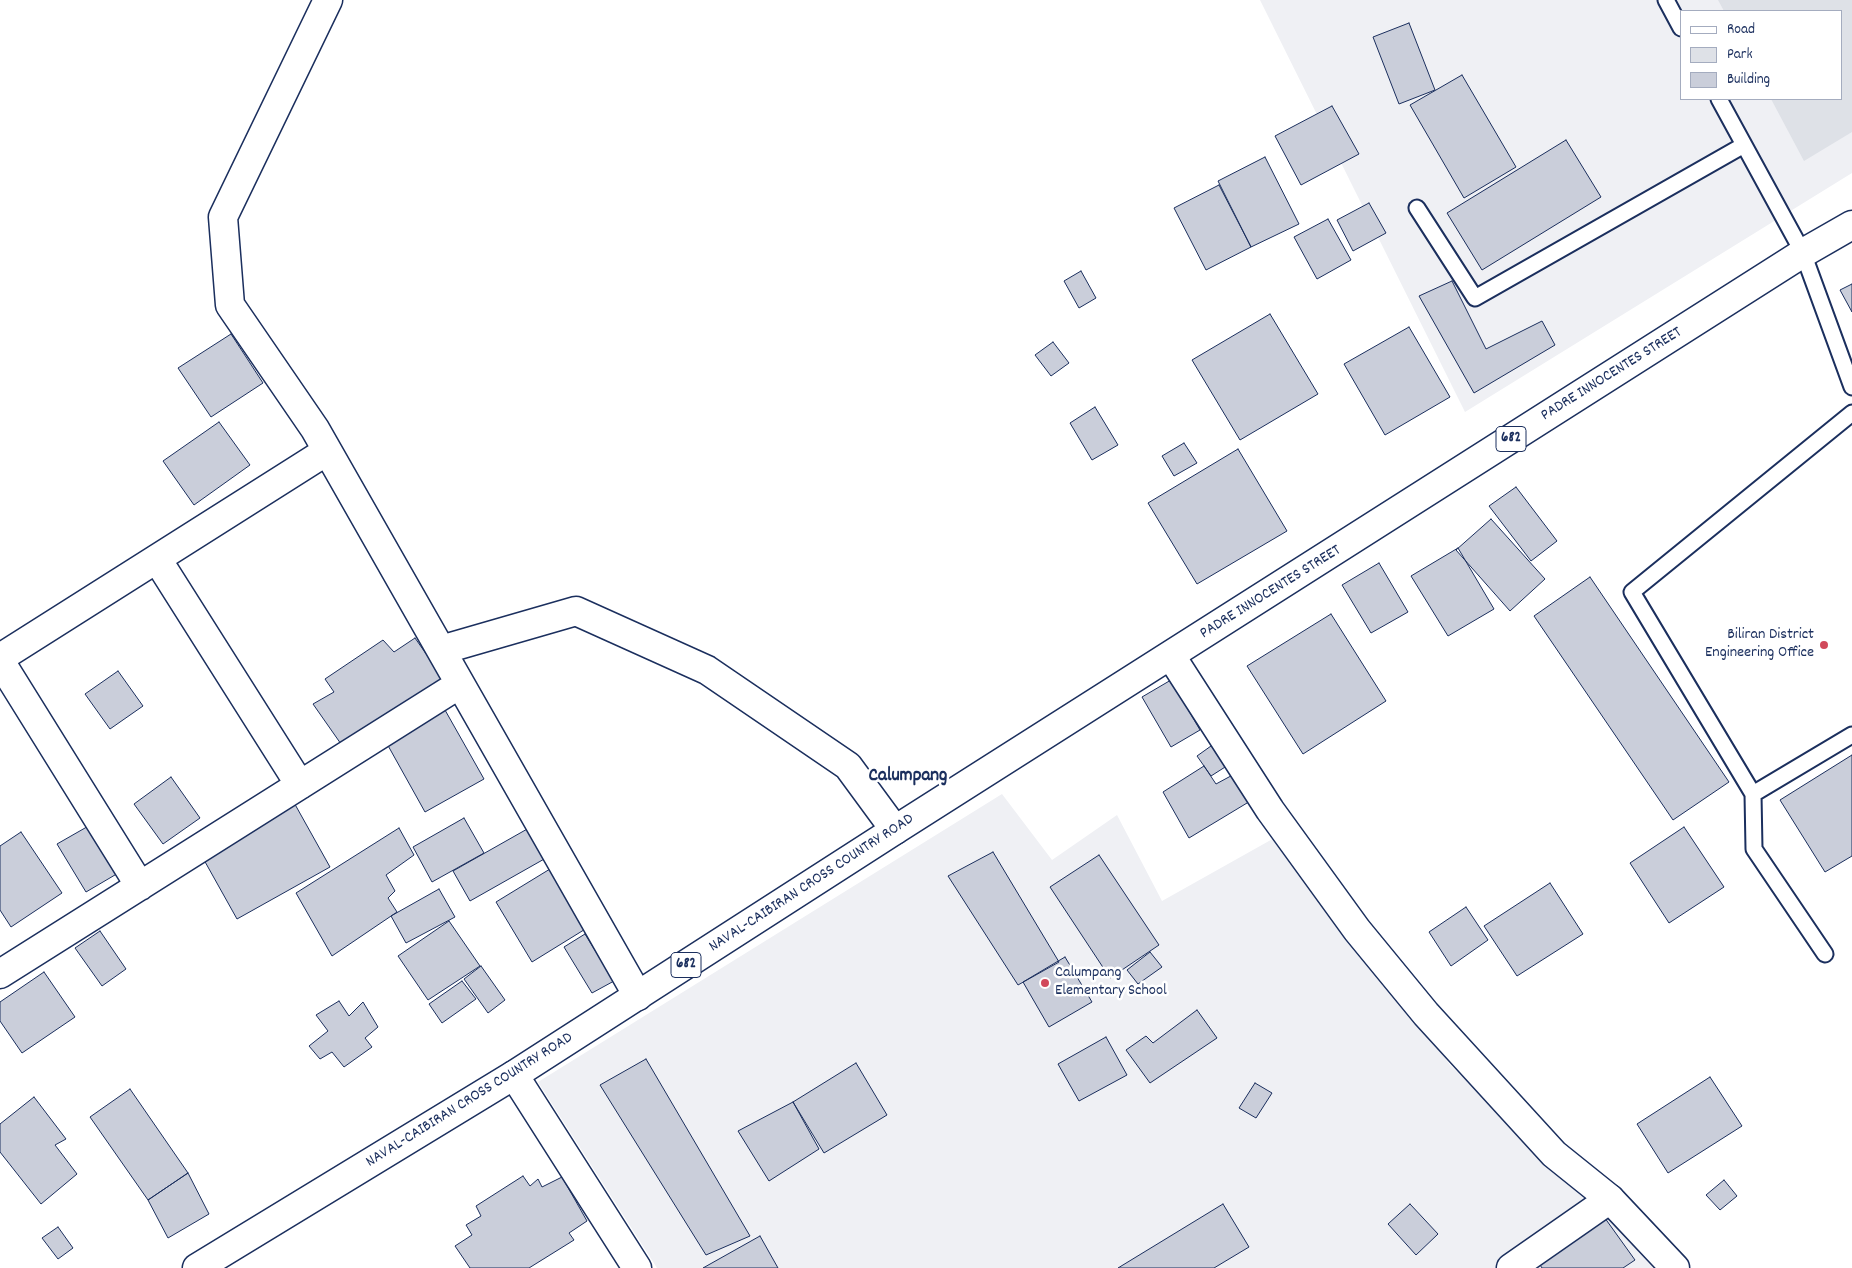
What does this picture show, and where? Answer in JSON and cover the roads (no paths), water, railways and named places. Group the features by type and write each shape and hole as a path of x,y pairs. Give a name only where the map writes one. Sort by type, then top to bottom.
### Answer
{"street":[{"path":"328,0 223,217 230,306 315,430 638,996"},
{"name":"PADRE INNOCENTES STREET","path":"1172,656 1803,253 1852,225"},
{"path":"140,886 0,660 327,451"},
{"path":"157,559 300,785"},
{"path":"440,650 576,611 707,670 840,760 848,766 895,830"},
{"path":"1172,656 1270,810 1357,930 1413,999 1554,1154 1610,1199 1675,1268"},
{"name":"NAVAL-CAIBIRAN CROSS COUNTRY ROAD","path":"197,1268 514,1075 895,830 1172,656"},
{"path":"0,974 460,684"},
{"path":"514,1075 637,1268"},
{"path":"1510,1268 1610,1199"}],"lane":[{"path":"1666,0 1680,26"},
{"path":"1720,100 1803,253 1852,387"},
{"path":"1417,208 1475,298 1744,144"},
{"path":"1825,954 1754,849 1753,794 1632,592 1852,413"},
{"path":"1753,794 1852,736"}],"place":[{"name":"Biliran District Engineering Office","path":"1824,645"},
{"name":"Calumpang Elementary School","path":"1045,983"}],"district":[{"name":"Calumpang","path":"908,777"}]}
